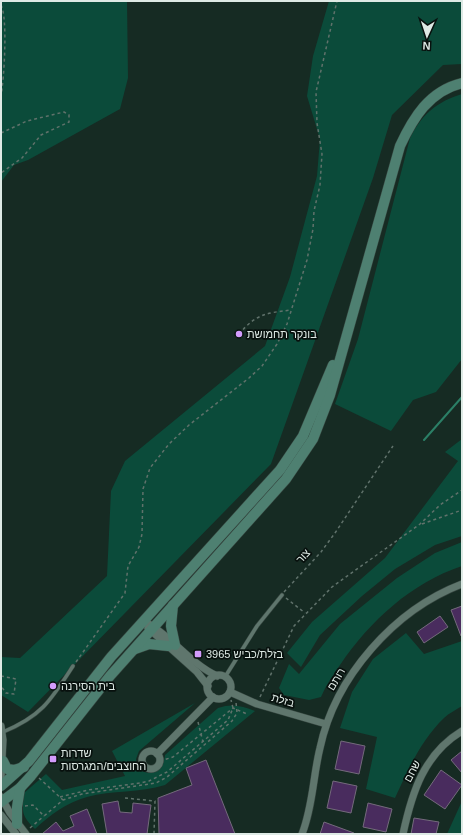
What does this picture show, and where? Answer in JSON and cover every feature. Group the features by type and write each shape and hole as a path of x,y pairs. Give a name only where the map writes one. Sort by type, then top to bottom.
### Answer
{"main road":[{"path":"2,800 20,788 34,773 98,690 286,479 302,458 313,439 330,395 358,300 400,146 412,120 424,105 440,92 462,83"},
{"path":"1,786 24,767 42,746 93,679 275,476 294,451 314,414 358,300"},
{"path":"132,651 149,644 171,646 173,605"},
{"path":"2,755 7,769 14,770 24,767"},
{"path":"17,829 17,806 20,788"}],"street":[{"name":"רותם","path":"302,834 310,810 320,748 326,724 339,693 355,668 373,646 394,627 416,610 438,596 462,584"},
{"path":"144,621 197,672 208,686"},
{"path":"171,646 200,666 221,676 231,685 233,693 222,698 213,697 208,692 208,686 211,679 221,676"},
{"name":"בזלת","path":"233,693 257,704 326,724"},
{"path":"159,758 213,697"},
{"path":"1,779 2,729"},
{"name":"שחם","path":"403,834 414,789 426,765 444,744 462,731"},
{"path":"2,800 17,829"},
{"path":"1,814 17,829 25,834"}],"lane":[{"path":"221,676 257,626 282,595"},
{"path":"2,729 18,725 41,710 50,701 74,666"}],"path":[{"path":"74,666 125,593 128,566 139,547 142,534 143,489 150,468 169,444 189,425 262,366 277,344 291,310 307,260 320,185 322,154 317,123 316,92 324,61 329,30 337,1"},
{"path":"1,5 5,27 3,86 1,96"},
{"path":"1,133 27,121 64,112 69,115 69,122 41,135 22,158 1,172"},
{"path":"239,334 249,322 267,313 291,310"},
{"name":"צור","path":"282,595 326,546 393,446"},
{"path":"257,704 294,626 306,613 332,587 420,524 440,506 462,490"},
{"path":"420,524 462,510"},
{"path":"282,595 306,613"},
{"path":"1,676 16,678 14,694 6,693 1,686"},
{"path":"25,834 63,800 82,794 156,783 167,777 232,721 236,710 233,693"},
{"path":"159,758 173,758 201,733 233,708 247,714"},
{"path":"196,715 203,742"},
{"path":"34,773 63,800"},
{"path":"125,798 155,801 154,834"},
{"path":"17,806 33,805 44,816"}],"green space":[{"path":"1,1 127,1 128,78 120,109 28,160 14,165 1,182"},
{"path":"329,1 462,1 462,64 443,65 392,115 373,178 271,464 28,712 1,695 1,657 20,658 107,576 111,491 125,461 265,346 290,277 317,176 320,139 307,96 313,56"},
{"path":"462,94 462,359 436,392 413,400 391,431 335,404 358,339 410,138 419,122 431,110 445,101"},
{"path":"462,439 462,536 435,545 395,569 362,596 320,635 301,667 287,653 312,622 385,558 458,461 445,452"},
{"path":"462,542 462,566 443,573 426,582 393,605 378,619 352,649 332,676 321,697 309,700 284,695 279,688 289,664 299,674 340,624 397,578 435,553"},
{"path":"406,633 424,654 462,641 462,706 446,716 428,736 395,798 366,789 377,737 340,728 352,692 373,659"},
{"path":"195,703 139,751 136,759 137,768 146,772 159,769 164,761 165,755 218,708 237,706 255,711 165,785 155,788 106,793 87,797 59,810 35,829 27,820 23,809 24,793 46,774 62,790 125,776 112,751"},
{"path":"462,801 462,834 447,834"}],"building":[{"path":"462,606 462,636 461,636 451,610"},
{"path":"440,616 448,627 424,643 417,632"},
{"path":"341,741 365,746 359,774 335,769"},
{"path":"462,751 462,773 451,760"},
{"path":"206,760 235,834 159,834 158,798 192,785 186,768"},
{"path":"441,770 462,785 445,809 424,795"},
{"path":"333,781 357,786 351,813 327,808"},
{"path":"118,801 120,812 132,813 133,803 151,805 147,834 107,834 102,804"},
{"path":"368,803 392,809 386,832 363,827"},
{"path":"87,809 97,834 42,834 56,822 63,831 74,826 70,816"},
{"path":"414,818 439,822 436,834 411,834"},
{"path":"324,822 354,833 354,834 320,834"}],"waterway":[{"path":"424,440 462,397"}],"place":[{"name":"בונקר תחמושת","path":"239,334"},
{"name":"בזלת/כביש 3965","path":"198,654"},
{"name":"בית הסירנה","path":"53,686"},
{"name":"שדרות החוצבים/המגרסות","path":"53,759"}]}
